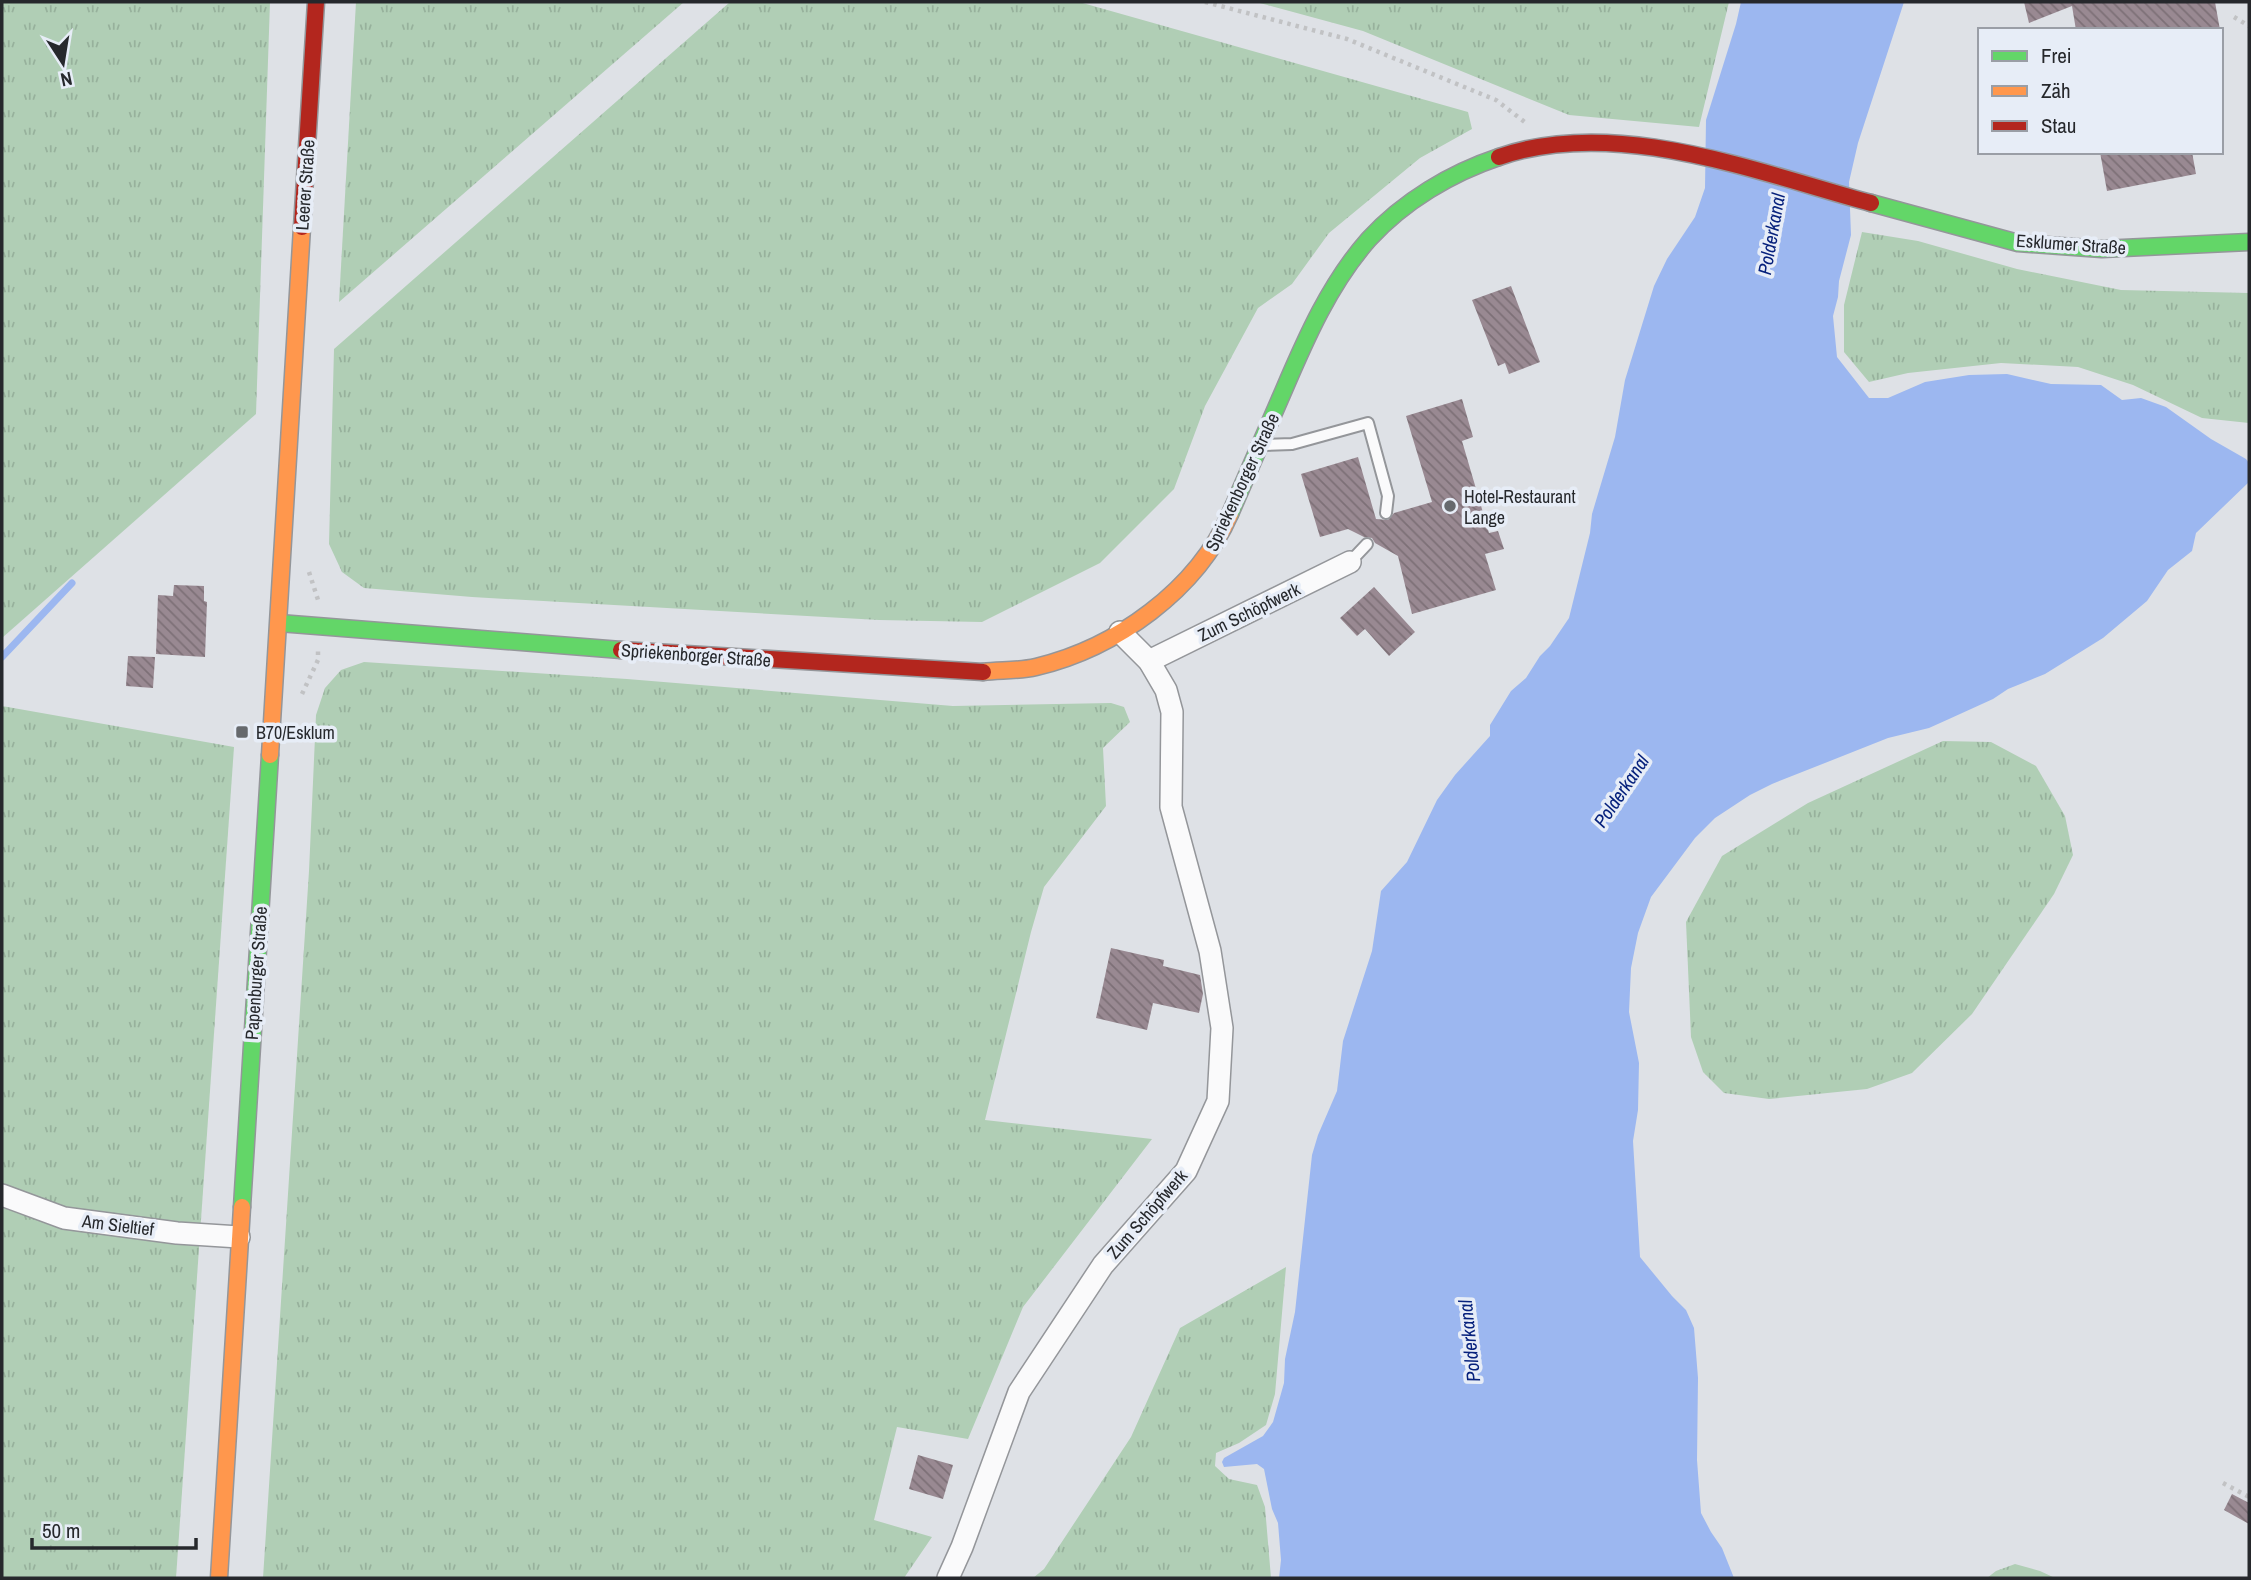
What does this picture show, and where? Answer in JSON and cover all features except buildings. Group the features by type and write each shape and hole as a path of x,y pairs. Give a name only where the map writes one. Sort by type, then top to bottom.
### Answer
{"street":[{"name":"Leerer Straße","path":"292,369 316,2"},
{"name":"Spriekenborger Straße","path":"279,623 576,647 981,672 1038,667 1088,648 1120,632 1163,601 1205,559 1224,528 1311,327 1345,270 1370,238 1424,194 1472,166 1517,150 1551,144 1619,143 1681,151 1863,200"},
{"name":"Esklumer Straße","path":"1863,200 2018,243 2102,249 2249,242"},
{"name":"Papenburger Straße","path":"219,1578 279,623 292,369"},
{"name":"Zum Schöpfwerk","path":"1149,661 1350,562"},
{"name":"Zum Schöpfwerk","path":"948,1578 1019,1392 1103,1265 1186,1171 1218,1101 1222,1028 1210,951 1171,807 1172,712 1166,690 1149,661 1120,632"},
{"name":"Am Sieltief","path":"2,1195 64,1219 239,1237"}],"lane":[{"path":"1260,445 1292,444 1368,423 1388,496 1386,513"},
{"path":"1350,562 1367,544"}],"path":[{"path":"1205,2 1347,39 1459,84 1496,100 1551,144"},
{"path":"2234,17 2249,26"},
{"path":"2223,1483 2249,1497"}],"green space":[{"path":"2,2 270,2 256,414 2,638"},
{"path":"356,2 684,2 339,302"},
{"path":"730,2 1079,2 1468,112 1472,129 1420,158 1329,233 1292,284 1258,308 1205,406 1174,489 1100,563 982,622 879,620 472,597 364,588 342,572 329,544 334,349"},
{"path":"1256,2 1729,2 1699,127 1569,115 1363,31"},
{"path":"1862,232 1918,241 2017,269 2121,290 2249,293 2249,423 2202,418 2133,385 2078,367 2001,363 1908,373 1869,382 1844,352 1844,305"},
{"path":"364,662 627,679 953,706 1111,703 1124,707 1130,722 1103,748 1106,806 1044,887 985,1120 1152,1139 1023,1307 968,1439 897,1427 874,1520 932,1537 904,1578 263,1578 309,871 316,715 325,688 341,670"},
{"path":"2,706 234,747 176,1578 2,1578"},
{"path":"1943,741 1991,742 2036,766 2065,816 2073,855 2054,894 1972,1014 1912,1073 1867,1089 1769,1099 1724,1093 1703,1072 1691,1037 1686,922 1722,856 1808,803"},
{"path":"1286,1267 1275,1394 1266,1425 1239,1443 1216,1453 1215,1466 1229,1479 1257,1485 1265,1507 1271,1578 1033,1578 1044,1569 1131,1437 1180,1328"},
{"path":"2015,1564 2055,1578 1987,1578 1996,1571"}],"water":[{"name":"Polderkanal","path":"1741,2 1904,2 1858,143 1849,182 1851,235 1833,316 1837,357 1869,398 1888,398 1925,382 1969,375 2007,374 2051,384 2101,385 2122,400 2141,398 2166,407 2211,439 2246,459 2249,463 2249,482 2196,533 2192,551 2168,570 2147,601 2103,638 2045,674 1929,728 1888,738 1750,795 1715,818 1695,838 1651,897 1638,933 1631,968 1629,1012 1639,1063 1638,1110 1633,1141 1640,1257 1686,1310 1694,1328 1698,1378 1697,1460 1701,1513 1722,1548 1734,1578 1279,1578 1281,1560 1278,1523 1272,1509 1264,1469 1257,1464 1224,1467 1222,1462 1224,1458 1263,1436 1273,1422 1284,1383 1285,1359 1295,1312 1312,1155 1337,1091 1343,1041 1372,951 1381,891 1407,862 1437,800 1490,736 1490,725 1511,691 1526,678 1569,618 1590,533 1592,514 1615,437 1625,380 1654,286 1667,259 1695,217 1705,188 1706,120"}],"waterway":[{"path":"2,657 72,583"}],"traffic: fast":[{"path":"1230,514 1310,331 1355,256 1397,212 1446,180 1499,157"},
{"path":"1871,203 2018,243 2102,249 2249,242"},
{"path":"279,623 621,650"},
{"path":"242,1207 270,755"}],"traffic: slow":[{"path":"270,755 302,227"},
{"path":"983,672 1036,667 1095,646 1124,630 1151,612 1197,567 1230,514"},
{"path":"219,1578 242,1207"}],"traffic: jam":[{"path":"302,227 316,2"},
{"path":"1499,157 1544,146 1590,143 1638,145 1734,164 1871,203"},
{"path":"621,650 983,672"}],"place":[{"name":"Hotel-Restaurant Lange","path":"1450,506"},
{"name":"B70/Esklum","path":"242,732"}]}
